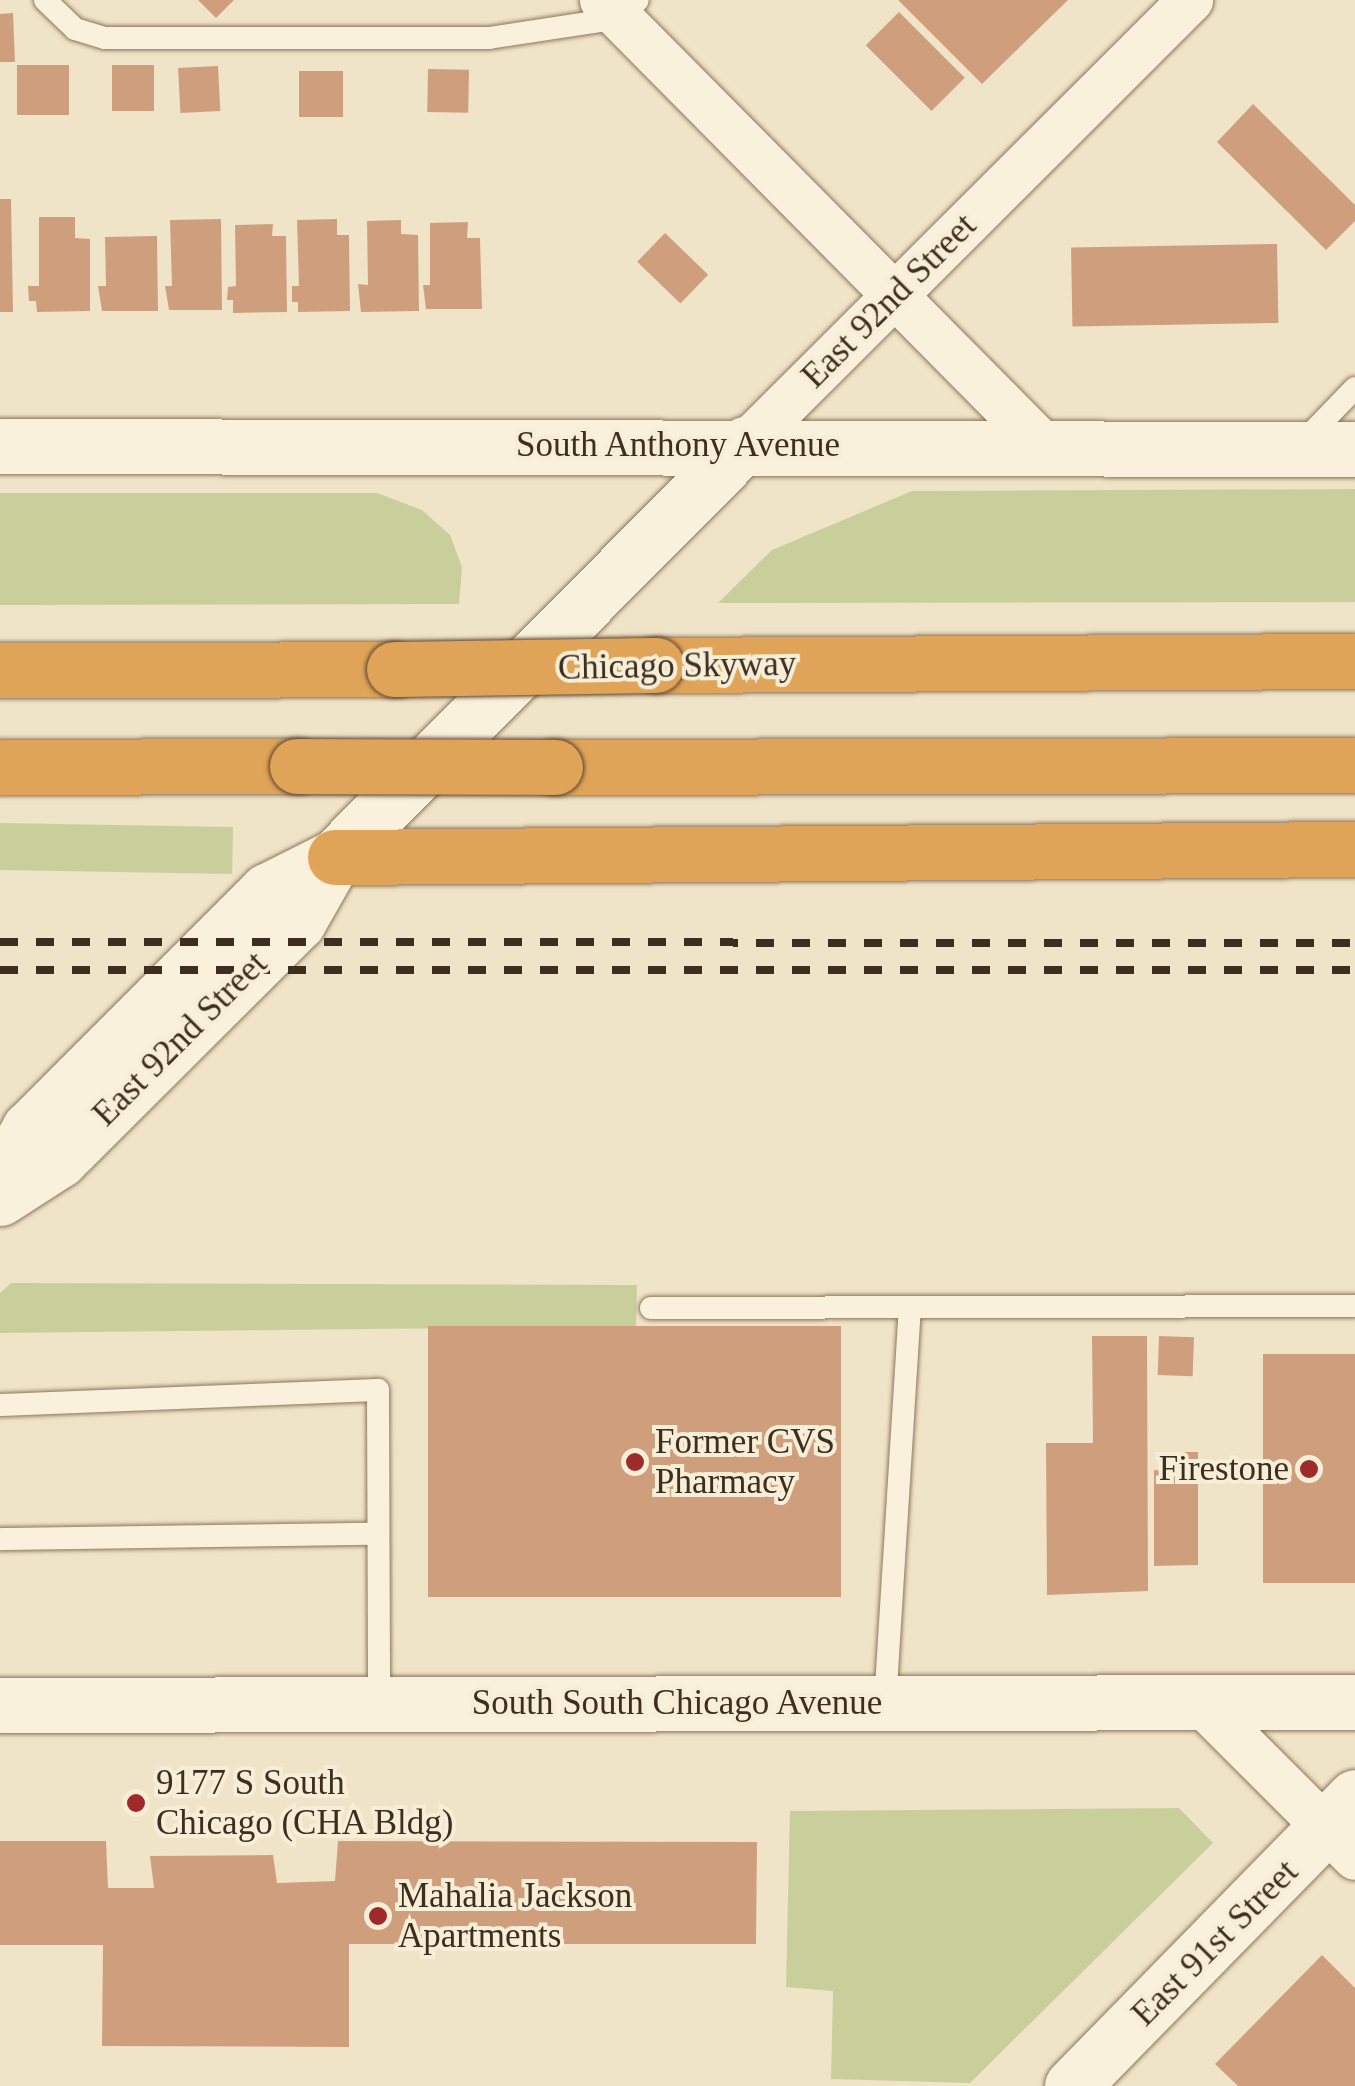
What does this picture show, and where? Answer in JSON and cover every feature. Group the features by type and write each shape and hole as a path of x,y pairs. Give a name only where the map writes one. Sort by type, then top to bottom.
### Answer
{"highway":[{"name":"Chicago Skyway","path":"0,670 1355,661"},
{"path":"0,766 1355,765"},
{"path":"335,857 1355,849"}],"street":[{"name":"East 92nd Street","path":"0,1198 59,1160 298,922 335,857 1190,0"},
{"path":"620,6 1043,445"},
{"name":"South Anthony Avenue","path":"0,446 745,444 1355,449"},
{"name":"East 92nd Street","path":"0,1182 29,1130 267,891 335,857"},
{"path":"1200,1702 1346,1828"},
{"name":"South South Chicago Avenue","path":"0,1705 1355,1702"},
{"name":"East 91st Street","path":"1072,2086 1346,1828"}],"lane":[{"path":"45,0 75,30 105,38 489,38 620,6"},
{"path":"1297,448 1355,388"},
{"path":"651,1308 1355,1306"},
{"path":"885,1703 910,1308"},
{"path":"0,1406 378,1390 379,1704"},
{"path":"0,1539 378,1534"}],"green space":[{"path":"1355,489 1355,602 718,603 772,550 912,491"},
{"path":"0,493 377,493 422,510 450,535 462,567 459,604 0,605"},
{"path":"0,823 233,827 232,874 0,870"},
{"path":"11,1283 637,1285 636,1326 0,1333 0,1293"},
{"path":"1179,1808 1213,1843 970,2083 831,2079 833,1991 786,1987 790,1811"}],"building":[{"path":"198,0 234,0 216,18"},
{"path":"898,0 1068,0 982,84"},
{"path":"899,12 965,78 932,111 866,45"},
{"path":"13,13 15,62 0,62 0,14"},
{"path":"17,65 69,65 69,115 17,115"},
{"path":"112,65 154,65 154,111 112,111"},
{"path":"218,66 220,111 180,113 178,68"},
{"path":"428,69 469,70 468,113 427,112"},
{"path":"299,71 343,71 343,117 299,117"},
{"path":"1253,104 1355,205 1355,221 1326,250 1217,142"},
{"path":"0,199 11,199 13,312 0,312"},
{"path":"39,217 75,217 75,238 90,239 90,311 37,312 36,301 29,301 28,286 39,286"},
{"path":"221,219 222,310 169,310 165,286 172,286 170,220"},
{"path":"337,219 337,235 349,235 350,311 298,312 298,302 292,302 292,286 299,286 297,220"},
{"path":"401,220 401,234 418,235 419,311 361,312 358,284 368,285 367,221"},
{"path":"468,222 467,238 480,238 482,309 426,309 423,285 430,285 430,223"},
{"path":"273,224 272,236 286,236 287,312 233,313 233,300 227,300 228,287 236,286 235,225"},
{"path":"665,233 708,275 680,303 637,262"},
{"path":"157,236 158,311 102,311 98,286 106,286 105,237"},
{"path":"1277,244 1278,323 1072,327 1071,248"},
{"name":"Former CVS Pharmacy","path":"428,1326 841,1326 841,1597 428,1597"},
{"path":"1092,1336 1147,1336 1148,1591 1047,1595 1046,1443 1093,1443"},
{"path":"1159,1336 1194,1337 1193,1376 1158,1375"},
{"name":"Firestone","path":"1263,1354 1355,1354 1355,1583 1263,1583"},
{"path":"1166,1452 1198,1452 1198,1565 1154,1566 1154,1470 1166,1471"},
{"name":"Mahalia Jackson Apartments","path":"0,1841 106,1841 108,1888 154,1888 150,1856 273,1855 277,1883 335,1881 338,1841 757,1842 756,1944 349,1944 349,2047 102,2046 103,1945 0,1945"},
{"path":"1322,1955 1355,1988 1355,2086 1238,2086 1215,2064"}],"railway":[{"path":"0,942 1355,943"},
{"path":"0,970 1355,970"}],"place":[{"name":"Former CVS Pharmacy","path":"635,1462"},
{"name":"Firestone","path":"1309,1469"},
{"name":"9177 S South Chicago (CHA Bldg)","path":"136,1803"},
{"name":"Mahalia Jackson Apartments","path":"378,1916"}]}
